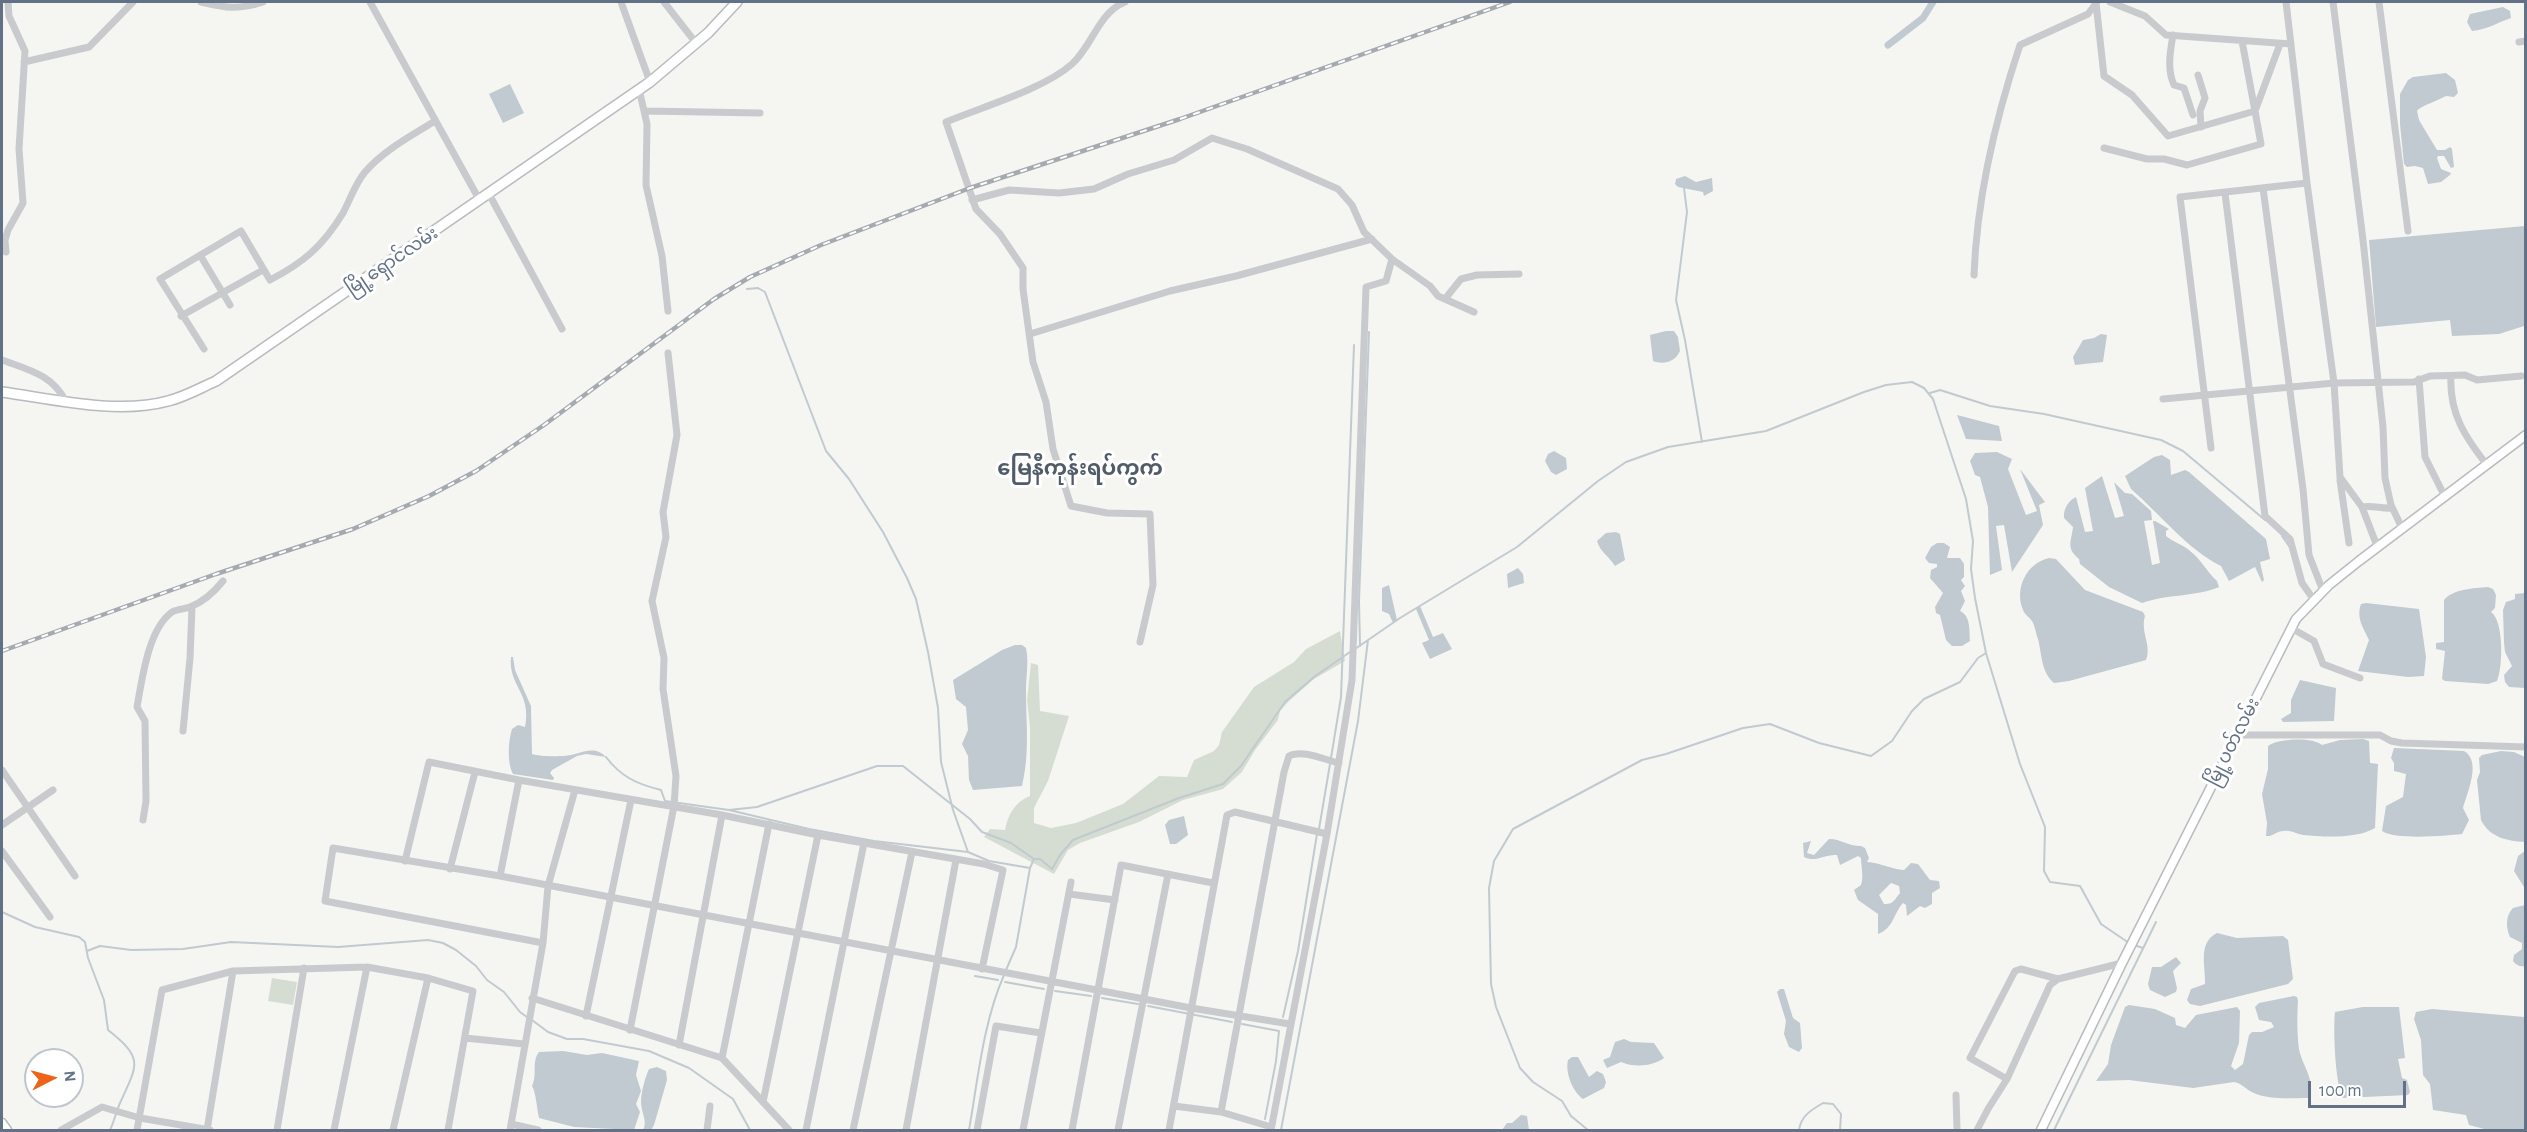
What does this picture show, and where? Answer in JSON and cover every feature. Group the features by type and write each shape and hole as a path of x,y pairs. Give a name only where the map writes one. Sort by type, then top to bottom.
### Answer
{"highway":[{"name":"မြို့ရှောင်လမ်း","path":"2,392 66,402 138,406 169,401 216,381 650,82 724,18 737,2"}],"main road":[{"name":"မြို့ပတ်လမ်း","path":"2041,1131 2122,963 2296,619 2323,591 2377,546 2526,435"},
{"path":"2,1123 8,1131"}],"street":[{"path":"6,252 5,240 8,230 23,203 19,149 25,51 9,16 8,2"},
{"path":"24,62 89,46 133,2"},
{"path":"201,2 223,8 244,8 263,2"},
{"path":"370,2 480,201"},
{"path":"621,2 650,82"},
{"path":"663,2 696,43"},
{"path":"1125,2 1113,7 1072,64 1041,83 946,122 976,209 1000,234 1023,268 1023,289 1033,362 1046,402 1053,449 1071,506 1107,513 1150,514 1153,585 1140,642"},
{"path":"2097,2 2104,76 2132,95 2168,136 2255,111"},
{"path":"1974,275 1976,235 1985,169 2020,45 2088,14 2097,2"},
{"path":"2110,2 2145,16 2166,35 2292,44"},
{"path":"2286,2 2334,383 2340,477 2349,543"},
{"path":"2333,2 2378,382 2385,478 2392,508 2402,528"},
{"path":"2379,2 2408,231"},
{"path":"2173,36 2169,56 2172,81 2174,85 2184,88 2193,115"},
{"path":"2104,148 2147,159 2164,159 2187,165 2261,144 2242,41"},
{"path":"2255,111 2280,44"},
{"path":"2198,75 2205,98 2200,111 2201,127"},
{"path":"639,89 645,111 646,184 662,256 668,311"},
{"path":"645,111 760,113"},
{"path":"204,350 160,279 241,231 270,280 298,266 324,240 342,214 363,174 386,153 435,121"},
{"path":"972,200 1009,190 1059,194 1094,189 1128,174 1174,159 1212,138 1247,149 1338,189 1352,205 1364,232 1392,260 1431,286 1438,296 1474,312"},
{"path":"2211,448 2180,197 2307,183"},
{"path":"2263,188 2309,555 2323,591"},
{"path":"2225,193 2265,516 2290,539 2302,583 2314,600"},
{"path":"489,194 562,329"},
{"path":"1030,334 1170,291 1236,276 1372,239"},
{"path":"200,255 230,305"},
{"path":"1271,1131 1327,834 1352,680 1366,287 1386,281 1392,260"},
{"path":"181,316 263,270"},
{"path":"1445,299 1461,279 1477,275 1519,274"},
{"path":"630,1029 674,806 676,776 663,689 664,658 652,601 666,537 663,512 677,435 668,353"},
{"path":"2,360 42,375 59,387 66,402"},
{"path":"2163,399 2334,383 2414,381 2464,375 2477,380 2522,376"},
{"path":"2451,376 2453,404 2460,426 2467,440 2487,465"},
{"path":"2419,379 2426,457 2445,497"},
{"path":"2340,477 2362,507 2377,546"},
{"path":"2362,507 2392,508"},
{"path":"143,820 146,801 145,721 137,707 150,648 160,626 173,612 192,607 216,590 223,581"},
{"path":"183,731 192,607"},
{"path":"2291,628 2314,641 2322,664 2360,678"},
{"path":"2236,735 2380,735 2391,741 2402,743 2526,747"},
{"path":"1221,1112 1273,821 1289,756 1303,754 1339,763"},
{"path":"405,861 429,762 984,864 1003,870 982,969"},
{"path":"2,770 75,876"},
{"path":"450,869 475,772"},
{"path":"501,876 519,780"},
{"path":"2,825 53,790"},
{"path":"538,1131 510,1127 543,943 548,886 575,790"},
{"path":"586,1016 631,800"},
{"path":"1169,1131 1227,815 1235,812 1327,834"},
{"path":"679,1045 722,815"},
{"path":"722,1058 769,824"},
{"path":"763,1102 818,835"},
{"path":"806,1131 864,843"},
{"path":"543,943 325,901 333,848 501,876 982,969 1290,1024"},
{"path":"2,851 50,917"},
{"path":"854,1131 912,852"},
{"path":"906,1131 956,860"},
{"path":"1072,1131 1121,866 1213,883"},
{"path":"1118,1131 1168,874"},
{"path":"1023,1131 1071,882"},
{"path":"1069,894 1115,900"},
{"path":"1977,1131 2007,1079 2050,986 2058,979 2122,963"},
{"path":"277,1131 304,968"},
{"path":"137,1131 162,990 234,971 304,968 367,968 428,978 473,991 448,1131"},
{"path":"334,1131 367,968"},
{"path":"2007,1079 1970,1058 1977,1044 2015,971 2021,969 2058,979"},
{"path":"61,1131 102,1107 140,1118 208,1130 234,971"},
{"path":"393,1131 428,978"},
{"path":"532,998 722,1058 789,1131"},
{"path":"977,1131 996,1026 1041,1033"},
{"path":"465,1038 524,1044"},
{"path":"1956,1095 1957,1131"},
{"path":"707,1131 710,1106"},
{"path":"1174,1106 1221,1112 1268,1126 1271,1131"}],"shaded area":[{"path":"2503,7 2510,11 2511,18 2487,28 2472,31 2467,22 2470,14"},
{"path":"2446,73 2455,80 2458,93 2454,97 2446,96 2417,111 2419,120 2437,150 2450,147 2452,149 2454,167 2451,168 2444,156 2438,156 2441,169 2451,173 2441,182 2428,184 2423,168 2407,167 2404,164 2400,94 2408,80 2413,77"},
{"path":"510,84 524,113 503,123 489,94"},
{"path":"1685,176 1696,182 1712,178 1713,191 1704,196 1703,192 1678,187 1675,184 1676,179"},
{"path":"2525,226 2524,326 2499,334 2452,336 2450,320 2376,327 2369,240"},
{"path":"1674,331 1678,337 1680,351 1669,362 1653,361 1650,335"},
{"path":"2101,334 2107,335 2103,362 2075,365 2073,357 2083,340"},
{"path":"1957,415 1999,426 2002,441 1966,439"},
{"path":"1554,451 1566,458 1567,469 1556,475 1551,472 1545,461 1548,454"},
{"path":"1997,452 2012,459 2008,469 2026,515 2037,511 2020,469 2045,502 2039,505 2043,525 2012,572 2004,525 1996,526 2002,570 1990,575 1988,507 1980,477 1975,475 1970,461 1975,453"},
{"path":"2162,455 2170,460 2171,475 2185,470 2189,472 2266,539 2270,559 2260,562 2264,580 2262,582 2255,567 2229,581 2221,566 2185,541 2131,489 2125,476 2154,457"},
{"path":"2102,476 2115,518 2124,516 2114,482 2125,493 2132,494 2151,511 2152,520 2144,521 2152,565 2160,563 2153,521 2155,521 2169,529 2166,531 2166,536 2197,558 2217,581 2219,587 2142,603 2109,587 2080,564 2079,559 2072,552 2073,527 2064,518 2064,511 2076,497 2085,532 2093,531 2085,488"},
{"path":"1606,533 1620,534 1625,560 1615,566 1597,541"},
{"path":"1937,543 1944,543 1950,547 1947,558 1960,558 1964,564 1964,577 1961,580 1965,586 1961,591 1965,601 1960,611 1968,620 1970,641 1962,646 1952,646 1946,640 1940,615 1936,613 1935,607 1943,593 1930,578 1931,570 1937,567 1937,564 1929,563 1925,558 1931,547"},
{"path":"2049,558 2056,559 2085,590 2143,612 2148,649 2146,660 2069,681 2054,683 2050,679 2044,668 2034,625 2023,610 2020,593 2021,585 2029,571 2034,565"},
{"path":"1518,568 1523,574 1524,583 1508,588 1507,574"},
{"path":"1389,585 1397,620 1393,623 1389,614 1382,611 1382,588"},
{"path":"2488,587 2493,589 2496,595 2495,608 2491,612 2495,617 2500,634 2501,655 2497,681 2488,684 2445,681 2442,679 2445,651 2436,649 2436,643 2444,642 2444,600 2458,591"},
{"path":"2525,593 2525,688 2509,687 2504,675 2512,666 2505,652 2503,610 2506,602 2515,599 2515,594"},
{"path":"2361,604 2419,609 2426,657 2424,676 2408,677 2358,671 2369,640 2359,614"},
{"path":"1420,606 1433,637 1443,633 1452,649 1430,659 1422,643 1429,640 1416,609"},
{"path":"1340,631 1345,661 1314,679 1289,701 1280,711 1278,720 1255,750 1242,772 1223,789 1183,800 1139,822 1080,843 1068,850 1054,874 984,837 990,829 1005,830 1013,809 1030,796 1030,727 1027,700 1031,663 1038,665 1040,711 1069,716 1048,781 1034,808 1034,823 1051,828 1076,823 1123,804 1159,776 1187,777 1194,760 1214,751 1219,745 1222,732 1254,687 1294,662 1306,649"},
{"path":"1022,645 1026,648 1027,659 1027,750 1022,786 973,790 969,780 968,756 962,744 968,730 966,707 956,699 953,680 1002,650"},
{"path":"511,657 513,657 515,670 531,706 532,754 560,756 591,751 599,752 606,757 586,754 577,756 552,770 550,773 553,780 513,774 509,758 512,729 518,725 525,727 526,715 523,698 513,675"},
{"path":"2300,680 2336,688 2334,721 2283,722 2281,719 2291,713 2291,700"},
{"path":"2287,740 2318,742 2322,745 2340,740 2369,741 2370,763 2378,764 2375,828 2359,834 2340,836 2303,835 2281,831 2266,836 2267,823 2262,794 2268,769 2268,746"},
{"path":"2394,748 2464,751 2469,756 2473,769 2472,778 2463,808 2469,820 2462,834 2398,836 2382,831 2386,806 2403,797 2406,774 2394,771 2391,758"},
{"path":"2501,751 2514,752 2525,757 2525,842 2512,841 2494,835 2481,820 2477,780 2480,772 2479,758 2482,755"},
{"path":"1184,816 1188,835 1176,844 1170,844 1165,825 1169,820"},
{"path":"1829,839 1861,846 1865,848 1869,858 1867,862 1904,870 1911,863 1918,864 1930,880 1939,881 1940,888 1932,893 1932,904 1925,908 1920,906 1907,916 1906,905 1903,903 1887,928 1878,934 1878,914 1858,900 1854,890 1862,882 1861,858 1858,856 1840,865 1837,855 1808,859 1804,857 1803,843 1811,841 1807,853 1814,855","holes":["1891,883 1899,886 1900,893 1892,903 1884,904 1879,895"]},
{"path":"2525,851 2526,887 2524,887 2514,871 2518,856"},
{"path":"2525,905 2525,966 2521,966 2513,961 2514,955 2522,949 2522,943 2510,937 2507,922 2513,908"},
{"path":"2217,933 2237,938 2283,936 2288,940 2293,979 2288,984 2200,1006 2190,1004 2187,1000 2191,989 2205,984 2205,949 2211,937"},
{"path":"2176,957 2181,963 2173,971 2176,992 2165,997 2150,990 2148,984 2152,967 2161,967"},
{"path":"272,978 297,982 293,1005 268,1001"},
{"path":"1784,989 1793,1018 1800,1023 1802,1048 1799,1052 1789,1047 1784,1034 1786,1021 1777,992"},
{"path":"2294,996 2298,1001 2299,1049 2311,1086 2308,1098 2266,1097 2234,1082 2193,1088 2129,1080 2096,1081 2108,1064 2111,1045 2125,1007 2129,1005 2155,1009 2175,1018 2176,1025 2185,1028 2196,1015 2237,1007 2240,1011 2239,1043 2231,1066 2235,1070 2243,1064 2249,1035 2252,1032 2262,1032 2274,1027 2271,1022 2259,1020 2255,1007 2259,1003"},
{"path":"2363,1007 2399,1007 2405,1058 2398,1059 2402,1078 2407,1080 2410,1092 2408,1095 2343,1098 2336,1069 2335,1012"},
{"path":"2432,1009 2525,1017 2525,1130 2488,1130 2469,1125 2466,1115 2433,1110 2430,1084 2423,1075 2421,1040 2414,1019 2416,1012"},
{"path":"1624,1039 1631,1042 1654,1043 1664,1058 1649,1064 1632,1065 1621,1062 1607,1068 1603,1060 1610,1057 1615,1042"},
{"path":"563,1051 587,1055 602,1053 639,1061 636,1075 641,1091 636,1104 640,1112 634,1130 574,1127 539,1118 532,1086 537,1056 539,1052"},
{"path":"1578,1057 1589,1077 1597,1071 1603,1074 1606,1082 1604,1088 1583,1099 1579,1096 1569,1076 1567,1065 1568,1060"},
{"path":"657,1067 666,1071 667,1080 654,1125 651,1130 643,1130 645,1124 641,1102 642,1090 649,1069"},
{"path":"1521,1115 1527,1116 1529,1130 1502,1130 1507,1123 1512,1123"}],"waterway":[{"path":"1888,45 1923,18 1933,2"},
{"path":"1684,188 1687,212 1676,300 1702,442"},
{"path":"747,289 758,288 765,292 826,451 849,479 883,532 916,599 938,708 941,762 953,810 968,852"},
{"path":"1360,646 1359,601 1369,332"},
{"path":"1331,758 1341,697 1354,345"},
{"path":"1355,649 1400,618 1517,547 1598,481 1626,462 1668,447 1766,431 1864,392 1886,385 1912,382 1924,388 1933,399 1966,499 1973,541 1971,569 1986,653 2020,764 2045,827 2044,871 2050,882 2080,886 2101,924 2129,943"},
{"path":"1930,393 1940,390 1990,406 2044,414 2161,440 2183,451 2265,520"},
{"path":"2282,536 2289,546"},
{"path":"1281,1130 1358,721 1368,640"},
{"path":"729,810 809,829 874,841 968,852 989,861 1030,868 1034,859 1040,859 1052,869 1073,840 1179,798 1223,784 1241,766 1285,702 1314,677 1350,652"},
{"path":"1588,1130 1571,1116 1562,1101 1533,1082 1520,1068 1496,1007 1491,984 1489,888 1494,861 1513,829 1642,760 1743,728 1770,724 1819,743 1871,756 1892,741 1912,711 1924,699 1960,682 1978,658 1986,653"},
{"path":"606,757 630,779 661,790 665,801 729,810 757,807 877,766 903,766 970,819 982,832 1011,843 1034,859"},
{"path":"1319,829 1330,764"},
{"path":"1283,1017 1298,951 1317,834"},
{"path":"1006,970 1016,947 1030,868"},
{"path":"2,912 35,927 79,937 85,942 88,958 104,1000 108,1030 128,1048 134,1063 130,1080 110,1130"},
{"path":"2054,1130 2156,922"},
{"path":"87,951 100,946 131,950 183,949 231,942 338,947 428,940 443,943 456,950 476,966 487,980 504,992 527,1017"},
{"path":"2134,945 2143,948"},
{"path":"969,1130 986,1032 1004,975"},
{"path":"975,976 998,980"},
{"path":"1005,982 1044,989"},
{"path":"1055,991 1091,996"},
{"path":"1102,998 1138,1004"},
{"path":"1148,1006 1232,1022"},
{"path":"532,1020 548,1032 567,1039 583,1039 649,1051 689,1068 733,1099 750,1130"},
{"path":"1242,1024 1279,1031 1265,1119"},
{"path":"1799,1130 1804,1117 1823,1103 1833,1104 1841,1114 1840,1130"}],"railway":[{"path":"2,651 216,574 353,529 429,496 476,471 544,425 714,299 750,277 821,245 970,188 1180,119 1510,2"}],"district":[{"name":"မြေနီကုန်းရပ်ကွက်","path":"1080,469"}]}
